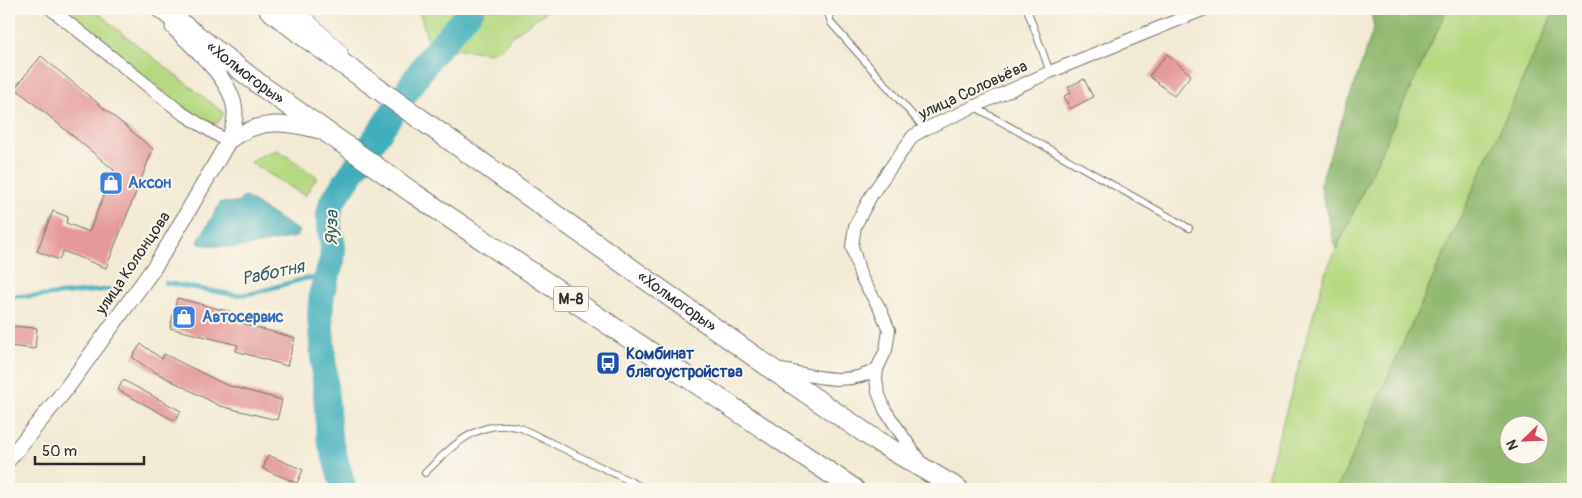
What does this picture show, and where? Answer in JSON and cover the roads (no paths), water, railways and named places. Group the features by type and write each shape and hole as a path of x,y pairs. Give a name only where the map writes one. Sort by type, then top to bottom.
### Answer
{"highway":[{"name":"«Холмогоры»","path":"162,9 263,87 330,134"},
{"path":"269,9 368,81"},
{"name":"«Холмогоры»","path":"368,81 770,368 877,441 958,489"},
{"name":"М-8","path":"330,134 389,176 854,489"}],"main road":[{"path":"293,9 368,81"}],"street":[{"path":"51,9 182,113 228,142 234,125 235,115 230,93 224,82 207,61 155,9"},
{"name":"улица Соловьёва","path":"876,369 886,350 889,330 880,309 861,278 852,246 852,235 861,211 913,136 925,128 1050,72 1205,9"},
{"name":"улица Колонцова","path":"9,459 66,389 157,263 228,142 239,133 264,124 288,124 330,134"},
{"path":"770,368 822,378 849,380 867,375 876,369"},
{"path":"876,369 878,392 885,410 927,471"}],"lane":[{"path":"828,9 831,23 925,128"},
{"path":"1027,9 1050,72"},
{"path":"974,107 1189,228"},
{"path":"425,473 451,446 464,438 488,427 509,425 521,428 646,489"}],"water":[{"path":"244,196 299,231 296,237 236,248 199,244 198,241 221,202 238,203"}],"waterway":[{"name":"Яуза","path":"344,489 329,437 320,315 322,292 332,261 333,247 329,226 332,202 430,57 472,9"},
{"name":"Работня","path":"166,283 236,295 254,293 307,278 326,279"},
{"name":"Работня","path":"9,296 40,296 114,289"}],"place":[{"name":"Аксон","path":"111,183"},
{"name":"Автосервис","path":"184,317"},
{"name":"Комбинат благоустройства","path":"608,363"}]}
